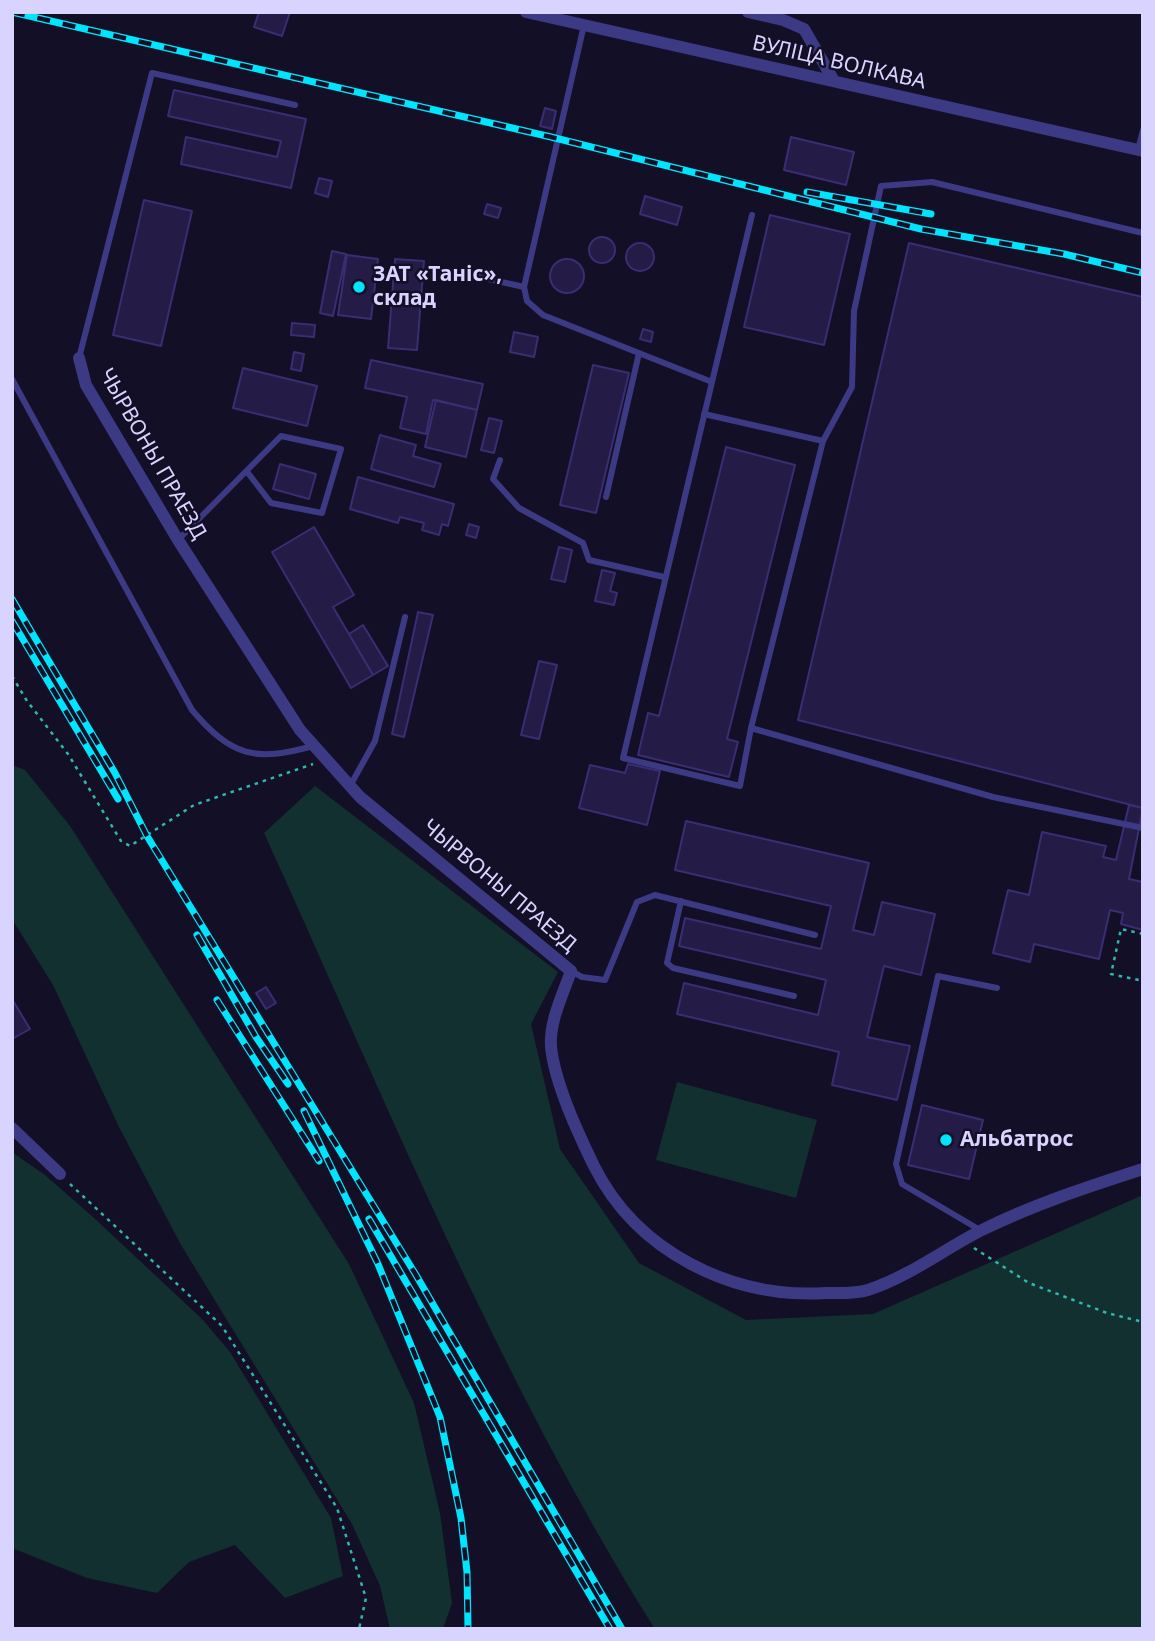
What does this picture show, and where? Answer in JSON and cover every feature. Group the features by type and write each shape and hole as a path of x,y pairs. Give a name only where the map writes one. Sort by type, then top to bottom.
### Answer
{"street":[{"name":"ВУЛІЦА ВОЛКАВА","path":"526,12 1140,151"},
{"path":"748,12 783,20 804,29 834,81"},
{"name":"ЧЫРВОНЫ ПРАЕЗД","path":"79,358 86,385 178,540 300,730 350,786 571,971 552,1034 551,1047 557,1070 580,1138 606,1189 654,1242 680,1259 724,1279 766,1292 816,1294 865,1291 897,1278 981,1231 1042,1202 1143,1169"},
{"path":"12,1128 60,1174"}],"lane":[{"path":"584,25 524,287 527,301 543,315 712,382"},
{"path":"79,358 152,74 295,104"},
{"path":"1140,151 1143,130"},
{"path":"752,215 623,758 740,786 751,728 823,441 852,387 854,311 881,187 932,182 1143,233"},
{"path":"453,271 524,287"},
{"path":"606,497 639,353"},
{"path":"12,379 192,710 213,735 244,752 277,756 313,746"},
{"path":"704,414 823,441"},
{"path":"178,540 248,473 281,436 341,449 323,513 271,503 248,473"},
{"path":"500,460 493,479 519,508 583,543 589,560 664,577"},
{"path":"350,786 375,741 405,617"},
{"path":"751,728 993,797 1143,828"},
{"path":"571,971 582,977 606,979 637,902 655,895 815,935"},
{"path":"681,901 667,963 673,968 794,996"},
{"path":"981,1231 902,1184 896,1164 938,976 998,988"}],"path":[{"path":"12,676 27,701 68,754 121,841 130,846 194,805 326,760"},
{"path":"1143,934 1121,929 1111,974 1143,981"},
{"path":"60,1174 222,1326 337,1508 366,1598 359,1629"},
{"path":"963,1241 1029,1283 1107,1313 1143,1322"}],"green space":[{"path":"12,765 25,770 70,826 349,1264 414,1403 440,1513 452,1603 443,1629 390,1629 380,1586 352,1524 181,1245 119,1127 53,985 12,919"},
{"path":"315,786 558,972 531,1024 560,1149 639,1263 746,1320 873,1314 1143,1195 1143,1629 655,1629 598,1534 494,1338 264,833"},
{"path":"677,1082 817,1120 796,1198 656,1160"},
{"path":"12,1152 45,1175 93,1217 202,1319 230,1352 331,1518 343,1576 285,1598 235,1545 189,1562 157,1593 87,1578 12,1548"}],"building":[{"path":"259,12 290,12 282,36 254,27"},
{"path":"174,90 306,119 291,188 181,164 186,137 277,157 281,141 168,116"},
{"path":"545,108 556,111 552,129 540,126"},
{"path":"791,137 854,152 846,185 784,170"},
{"path":"319,178 332,181 328,197 315,193"},
{"path":"645,196 682,207 677,225 640,214"},
{"path":"144,200 192,211 161,346 113,335"},
{"path":"487,204 501,208 498,218 484,214"},
{"path":"770,215 850,234 824,345 744,327"},
{"path":"602,237 611,241 615,250 611,259 602,263 593,259 589,250 593,241"},
{"path":"640,243 650,247 654,257 650,267 640,271 630,267 626,257 630,247"},
{"path":"909,243 1143,297 1143,808 798,720"},
{"path":"332,251 346,254 333,316 320,313"},
{"name":"ЗАТ «Таніс», склад","path":"347,255 378,259 371,319 338,315"},
{"path":"395,259 424,261 417,350 388,348"},
{"path":"567,259 579,264 584,276 579,288 567,293 555,288 550,276 555,264"},
{"path":"292,323 315,325 314,337 291,335"},
{"path":"643,329 653,332 651,342 640,339"},
{"path":"514,332 538,337 534,357 510,352"},
{"path":"294,352 304,354 301,371 291,369"},
{"path":"371,360 483,384 477,410 433,400 426,434 400,428 407,397 365,388"},
{"path":"593,365 629,373 596,513 560,505"},
{"path":"243,368 317,386 307,426 233,408"},
{"path":"436,400 477,410 466,457 425,447"},
{"path":"489,418 502,421 494,453 481,450"},
{"path":"380,435 416,445 413,456 441,464 434,487 371,469"},
{"path":"726,447 795,465 727,739 738,742 729,777 638,755 648,713 659,716"},
{"path":"280,464 316,474 309,499 273,489"},
{"path":"358,477 454,504 448,526 442,524 439,535 422,530 424,523 400,517 398,523 350,509"},
{"path":"469,524 479,527 476,538 466,535"},
{"path":"314,527 354,595 333,607 373,675 351,688 272,552"},
{"path":"559,547 572,550 565,582 551,579"},
{"path":"602,570 615,573 610,591 617,593 614,605 595,601"},
{"path":"418,612 433,615 404,737 392,734"},
{"path":"363,625 388,666 373,675 349,634"},
{"path":"539,661 557,665 539,739 521,735"},
{"path":"628,764 660,771 647,825 579,808 590,765 625,773"},
{"path":"1129,805 1143,808 1129,879 1143,882 1143,930 1121,924 1123,913 1110,910 1099,959 1034,944 1030,962 993,953 1008,890 1029,895 1042,832 1106,846 1103,857 1116,860"},
{"path":"686,821 869,863 853,930 874,935 882,902 935,914 921,975 884,966 867,1037 910,1046 897,1100 832,1085 839,1052 677,1014 684,983 818,1015 826,980 679,946 685,918 821,949 831,906 675,870"},
{"path":"266,987 276,1003 266,1009 256,993"},
{"path":"12,999 30,1029 12,1039"},
{"name":"Альбатрос","path":"922,1105 983,1120 969,1179 908,1165"}],"railway":[{"path":"12,12 551,137 921,229 1064,254 1143,273"},
{"path":"807,192 931,214"},
{"path":"12,599 115,773 147,836 416,1275 622,1629"},
{"path":"12,621 118,799"},
{"path":"197,935 256,1037 288,1084"},
{"path":"217,1000 319,1161"},
{"path":"304,1111 378,1264 440,1417 461,1518 467,1572 468,1629"},
{"path":"369,1219 610,1629"}],"place":[{"name":"ЗАТ «Таніс», склад","path":"359,287"},
{"name":"Альбатрос","path":"946,1140"}]}
